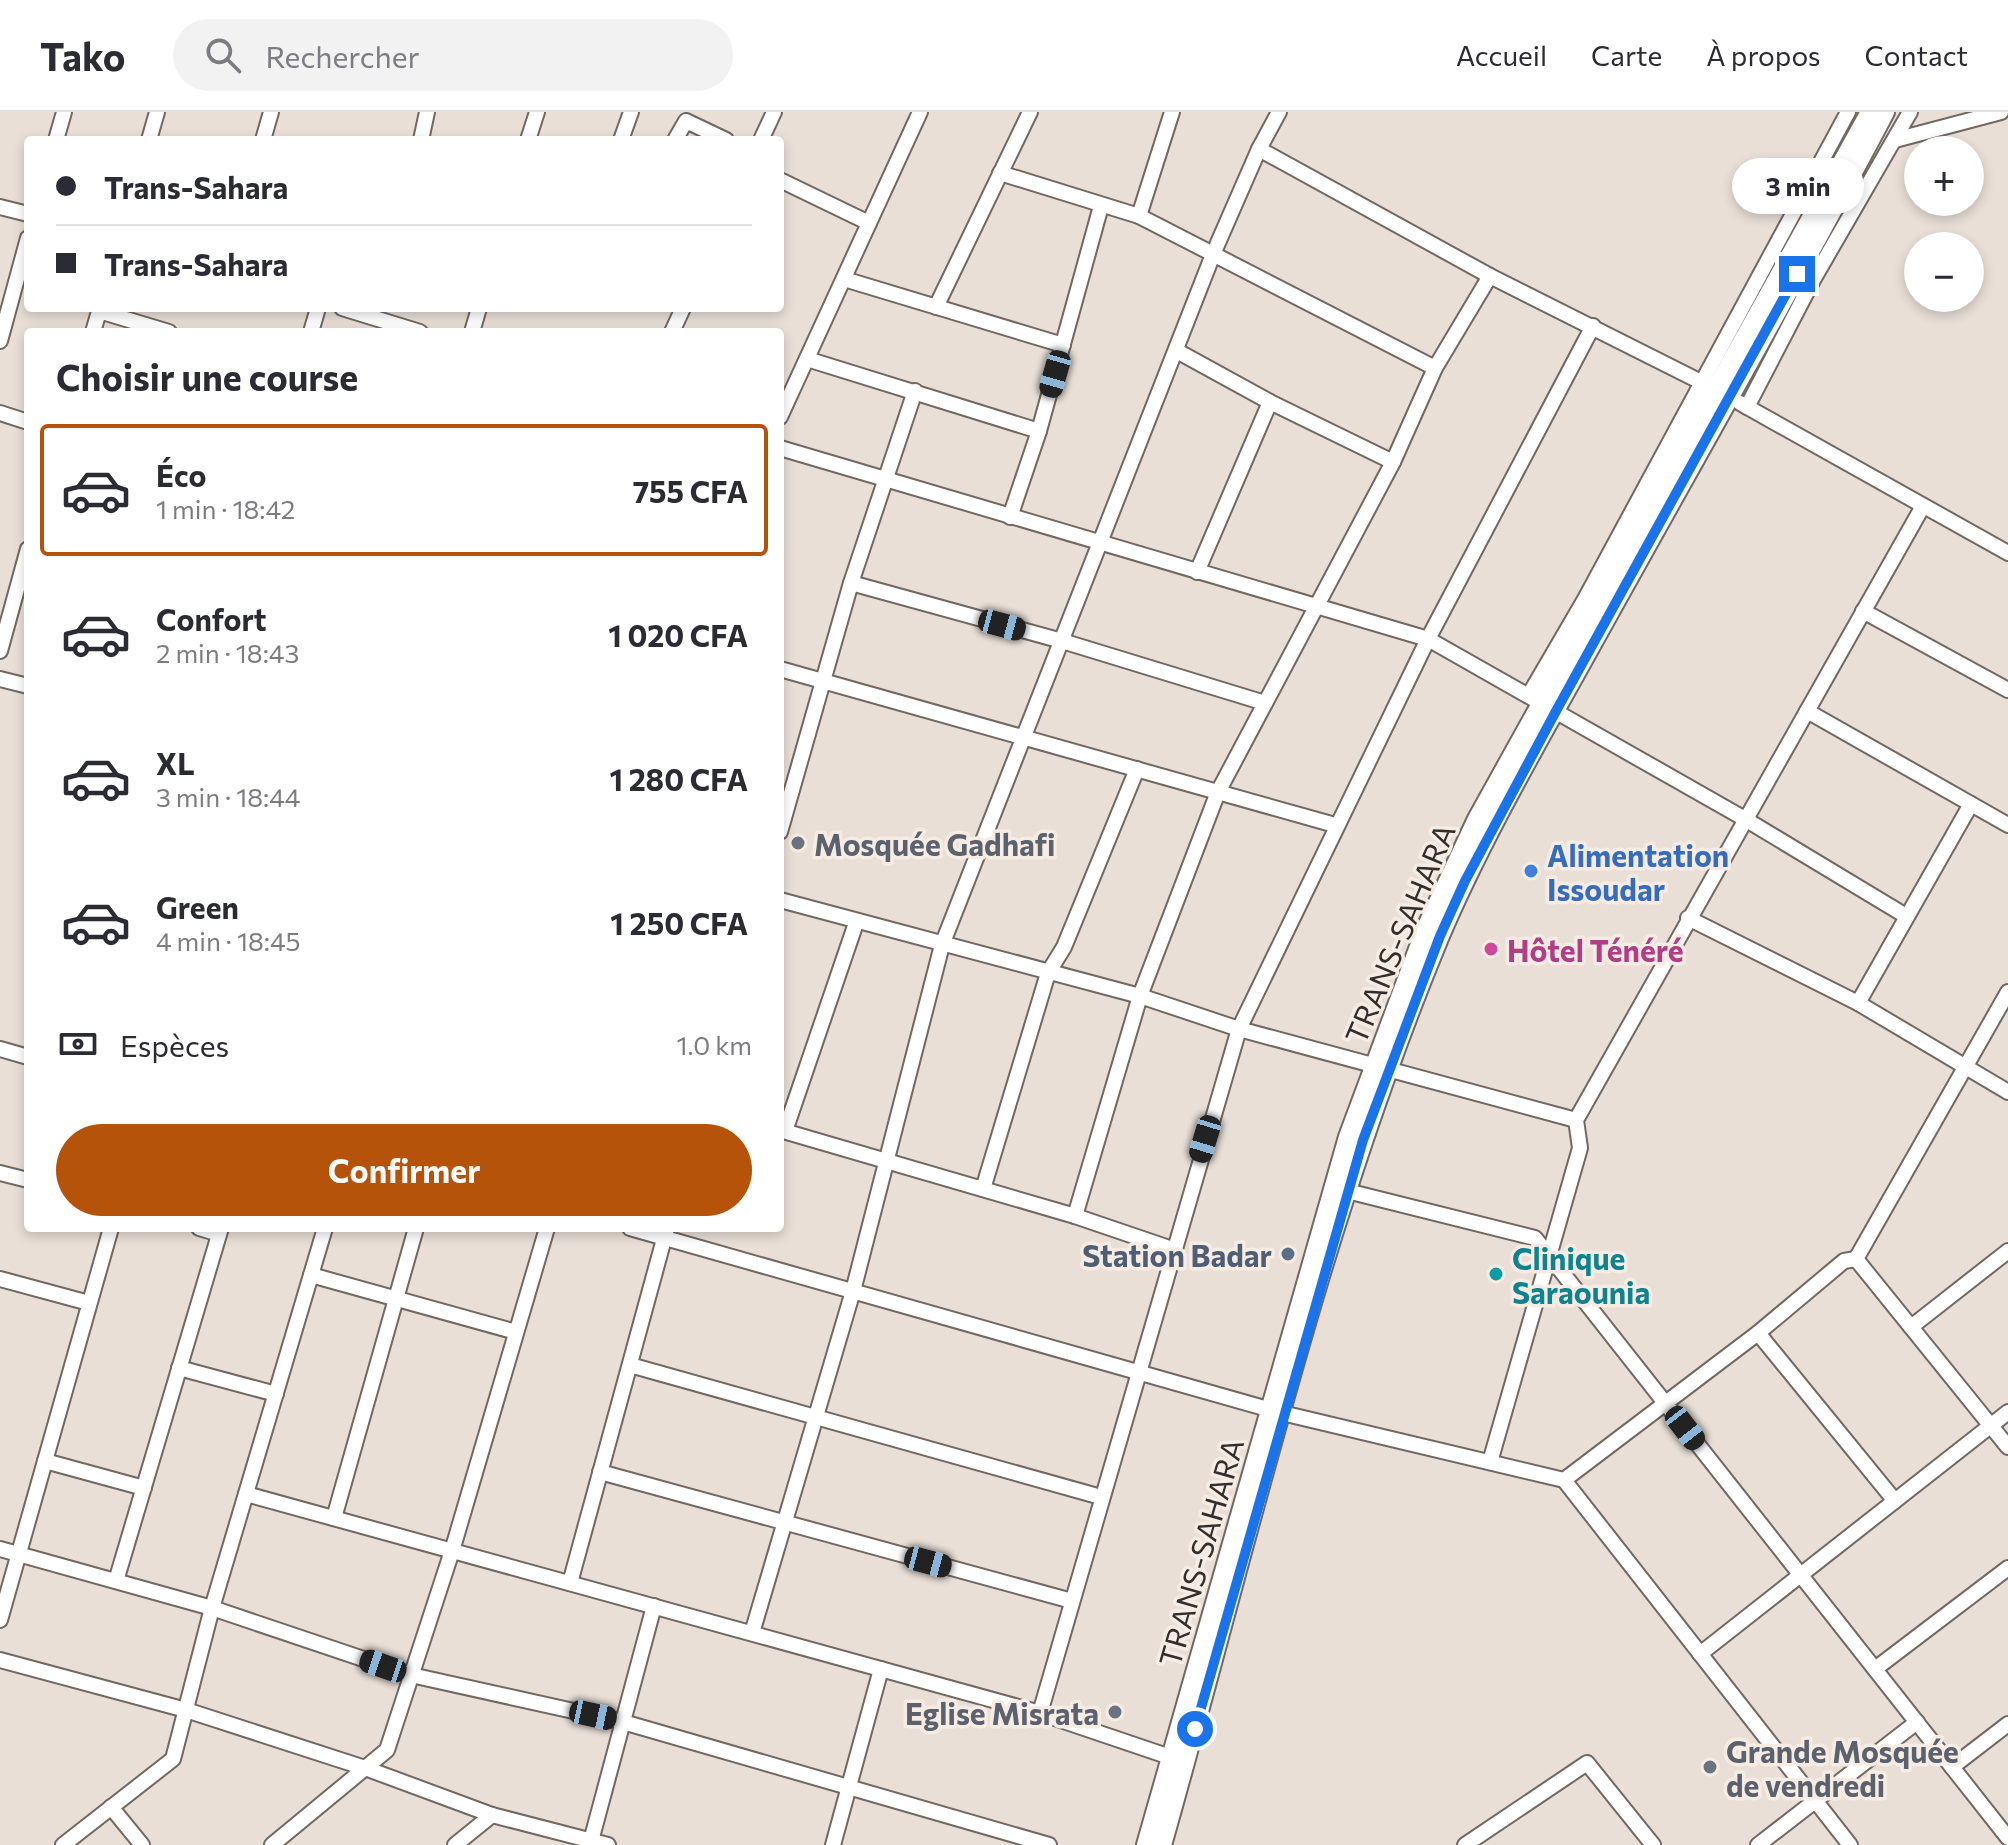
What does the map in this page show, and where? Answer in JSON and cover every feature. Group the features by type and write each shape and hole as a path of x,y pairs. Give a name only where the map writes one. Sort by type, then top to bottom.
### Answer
{"main road":[{"name":"TRANS-SAHARA","path":"1162,1845 1194,1701 1332,1221 1348,1137 1542,703 1870,112"},
{"name":"TRANS-SAHARA","path":"1715,390 1885,112"},
{"name":"TRANS-SAHARA","path":"1332,1221 1347,1191 1380,1068"},
{"name":"TRANS-SAHARA","path":"1146,1845 1170,1757 1194,1701"}],"street":[{"path":"57,136 64,112"},
{"path":"150,136 157,112"},
{"path":"264,136 271,112"},
{"path":"422,136 427,112"},
{"path":"529,136 537,112"},
{"path":"622,136 631,112"},
{"path":"763,136 774,112"},
{"path":"784,408 920,112"},
{"path":"936,307 1030,112"},
{"path":"1139,216 1172,112"},
{"path":"752,1633 853,1291 942,945 1214,252 1259,149 1279,112"},
{"path":"1542,703 1715,390 1848,112"},
{"path":"1747,407 1813,280 1910,112"},
{"path":"1895,140 2001,112"},
{"path":"677,136 688,116 720,136"},
{"path":"1259,149 1490,276 1747,407 2008,553"},
{"path":"1000,173 1139,216 1435,368"},
{"path":"784,182 869,223"},
{"path":"1010,517 1039,431 1101,206"},
{"path":"0,207 24,213"},
{"path":"1,333 24,252"},
{"path":"1075,1216 1140,996 1218,792 1393,462 1435,368 1490,276"},
{"path":"844,279 1063,345"},
{"path":"106,312 156,328"},
{"path":"355,312 407,328"},
{"path":"1040,1713 1172,1249 1239,1029 1335,825 1428,639 1593,326"},
{"path":"1177,351 1270,402 1393,462"},
{"path":"807,359 1039,431"},
{"path":"784,818 851,583 915,391"},
{"path":"1197,572 1270,402"},
{"path":"0,413 24,421"},
{"path":"784,449 1428,639 1745,819 1906,916"},
{"path":"1490,1462 1580,1148 1576,1120 1923,506"},
{"path":"0,651 24,566"},
{"path":"851,583 1062,641 1265,703"},
{"path":"1863,611 2008,690"},
{"path":"784,670 1335,825"},
{"path":"0,679 24,685"},
{"path":"1807,711 2008,825"},
{"path":"983,1189 1048,973 1064,947 1137,769"},
{"path":"1858,1003 1971,804"},
{"path":"784,901 856,923 1140,996 1239,1029 1576,1120"},
{"path":"1688,918 1858,1003 2008,1092"},
{"path":"784,1128 856,923"},
{"path":"1856,1259 2008,992"},
{"path":"0,1049 24,1056"},
{"path":"784,1131 1075,1216 1172,1249"},
{"path":"0,1173 24,1179"},
{"path":"1347,1191 1535,1238 2008,1838"},
{"path":"0,1620 110,1232"},
{"path":"116,1581 220,1232"},
{"path":"63,1845 173,1759 212,1608 324,1232"},
{"path":"334,1518 415,1232"},
{"path":"272,1845 387,1750 452,1551 546,1232"},
{"path":"570,1583 666,1233 853,1291 1276,1412 1564,1480 1850,1845"},
{"path":"1911,1327 2008,1251"},
{"path":"1856,1259 2008,1447"},
{"path":"1564,1480 1758,1333 1844,1261 1856,1259"},
{"path":"311,1275 516,1332"},
{"path":"1,1285 89,1303"},
{"path":"1758,1333 1895,1501"},
{"path":"630,1365 1101,1497"},
{"path":"179,1368 276,1394"},
{"path":"1700,1654 2008,1412"},
{"path":"45,1461 144,1488"},
{"path":"600,1472 1072,1601"},
{"path":"246,1494 1040,1713 1170,1757"},
{"path":"0,1549 212,1608 411,1675 623,1722 849,1787 1024,1842 1049,1845"},
{"path":"1875,1669 2008,1568"},
{"path":"591,1841 654,1606"},
{"path":"0,1660 186,1710 365,1768 492,1815 608,1845"},
{"path":"833,1845 881,1669"},
{"path":"1758,1845 1917,1722"},
{"path":"1952,1767 2008,1724"},
{"path":"1465,1845 1587,1763 1653,1845"},
{"path":"111,1807 142,1845"},
{"path":"455,1845 492,1815"}],"place":[{"name":"Mosquée Gadhafi","path":"798,843"},
{"name":"Alimentation Issoudar","path":"1531,871"},
{"name":"Hôtel Ténéré","path":"1491,949"},
{"name":"Station Badar","path":"1288,1254"},
{"name":"Clinique Saraounia","path":"1496,1274"},
{"name":"Eglise Misrata","path":"1115,1712"},
{"name":"Grande Mosquée de vendredi","path":"1710,1767"}],"route":[{"path":"1195,1729 1282,1413 1363,1140 1440,936 1465,881 1556,711 1797,274"}]}
